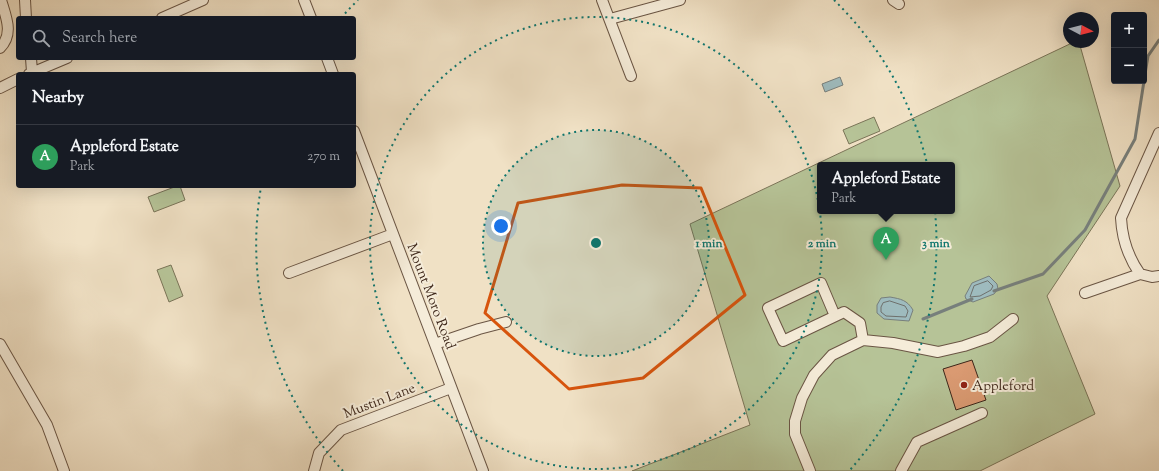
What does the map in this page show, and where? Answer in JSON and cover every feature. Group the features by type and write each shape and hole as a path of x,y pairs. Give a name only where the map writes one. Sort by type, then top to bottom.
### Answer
{"street":[{"path":"0,48 6,42 8,29 1,0"},
{"path":"25,0 26,16"},
{"path":"167,16 203,0"},
{"path":"304,0 310,16"},
{"path":"602,0 631,76"},
{"path":"610,19 680,0"},
{"path":"31,60 31,72"},
{"path":"33,72 63,60"},
{"path":"328,60 332,72"},
{"path":"0,88 16,80"},
{"path":"1140,274 1128,252 1122,230 1122,218 1159,133"},
{"name":"Mount Moro Road","path":"356,136 483,471"},
{"path":"289,273 393,234"},
{"path":"1085,293 1140,274 1159,276"},
{"path":"835,316 822,283 768,308 783,341 844,312 860,323 863,340"},
{"path":"810,471 796,434 795,421 802,398 814,374 832,355 863,340 893,343 938,352 964,346 990,337 1013,319"},
{"path":"435,344 479,329 506,322"},
{"path":"0,344 47,425 64,471"},
{"name":"Mustin Lane","path":"314,471 319,453 341,430 451,388"},
{"path":"901,471 917,442 982,413"}],"highlighted area":[{"path":"622,185 701,188 745,295 643,378 569,389 485,313 518,203"}],"green space":[{"path":"1063,47 1081,48 1120,186 1047,296 1095,414 980,471 632,471 750,425 690,224 817,164 817,214 955,214 955,162 821,162"},
{"path":"874,117 880,131 849,144 843,130"},
{"path":"172,188 181,188 185,200 154,212 148,197"},
{"path":"171,265 183,296 169,302 157,270"}],"water":[{"path":"840,77 843,85 825,92 822,84"},
{"path":"989,276 997,284 998,289 994,294 973,302 966,299 965,296 972,283"},
{"path":"890,297 903,300 911,307 913,310 909,321 884,319 877,313 877,305 881,298"}],"building":[{"name":"Appleford","path":"972,360 986,400 956,410 943,369"}],"waterway":[{"path":"1147,62 1148,56 1159,40"},
{"path":"994,291 1043,274 1085,230 1135,139 1144,84"},
{"path":"923,319 972,299"}],"place":[{"name":"Appleford Estate","path":"886,260"},
{"name":"Appleford","path":"964,385"}]}
